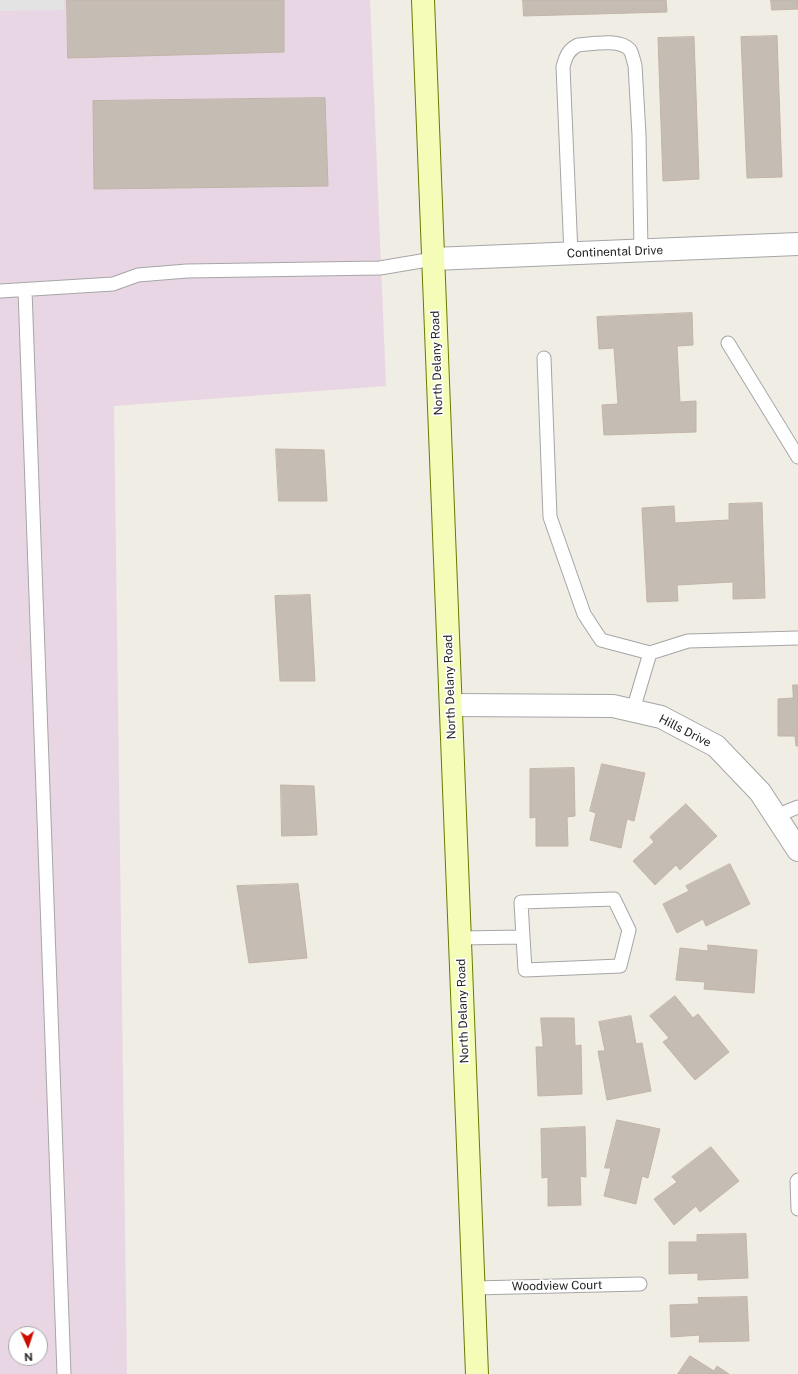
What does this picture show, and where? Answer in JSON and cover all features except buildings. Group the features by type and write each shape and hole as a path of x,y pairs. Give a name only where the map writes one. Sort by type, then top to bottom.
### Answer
{"street":[{"name":"North Delany Road","path":"423,0 477,1374"},
{"name":"Continental Drive","path":"433,260 798,244"},
{"name":"Hills Drive","path":"451,705 612,706 661,717 716,746 760,792 798,850"}],"lane":[{"path":"571,254 563,67 567,52 574,47 578,45 610,42 621,44 629,50 632,54 635,65 641,251"},
{"path":"0,291 113,284 138,275 187,271 380,268 433,260"},
{"path":"25,290 64,1374"},
{"path":"728,343 798,456"},
{"path":"544,358 550,517 584,614 601,640 650,654 688,641 798,638"},
{"path":"633,710 650,654"},
{"path":"776,816 798,807"},
{"path":"614,899 629,930 620,966 526,970 523,937 521,902 614,899"},
{"path":"460,938 523,937"},
{"path":"798,1180 796,1181 798,1209"},
{"name":"Woodview Court","path":"474,1288 640,1284"}],"shaded area":[{"path":"0,0 370,0 386,386 114,406 127,1374 0,1374"},
{"path":"0,0 64,0 64,10 0,11"}]}
